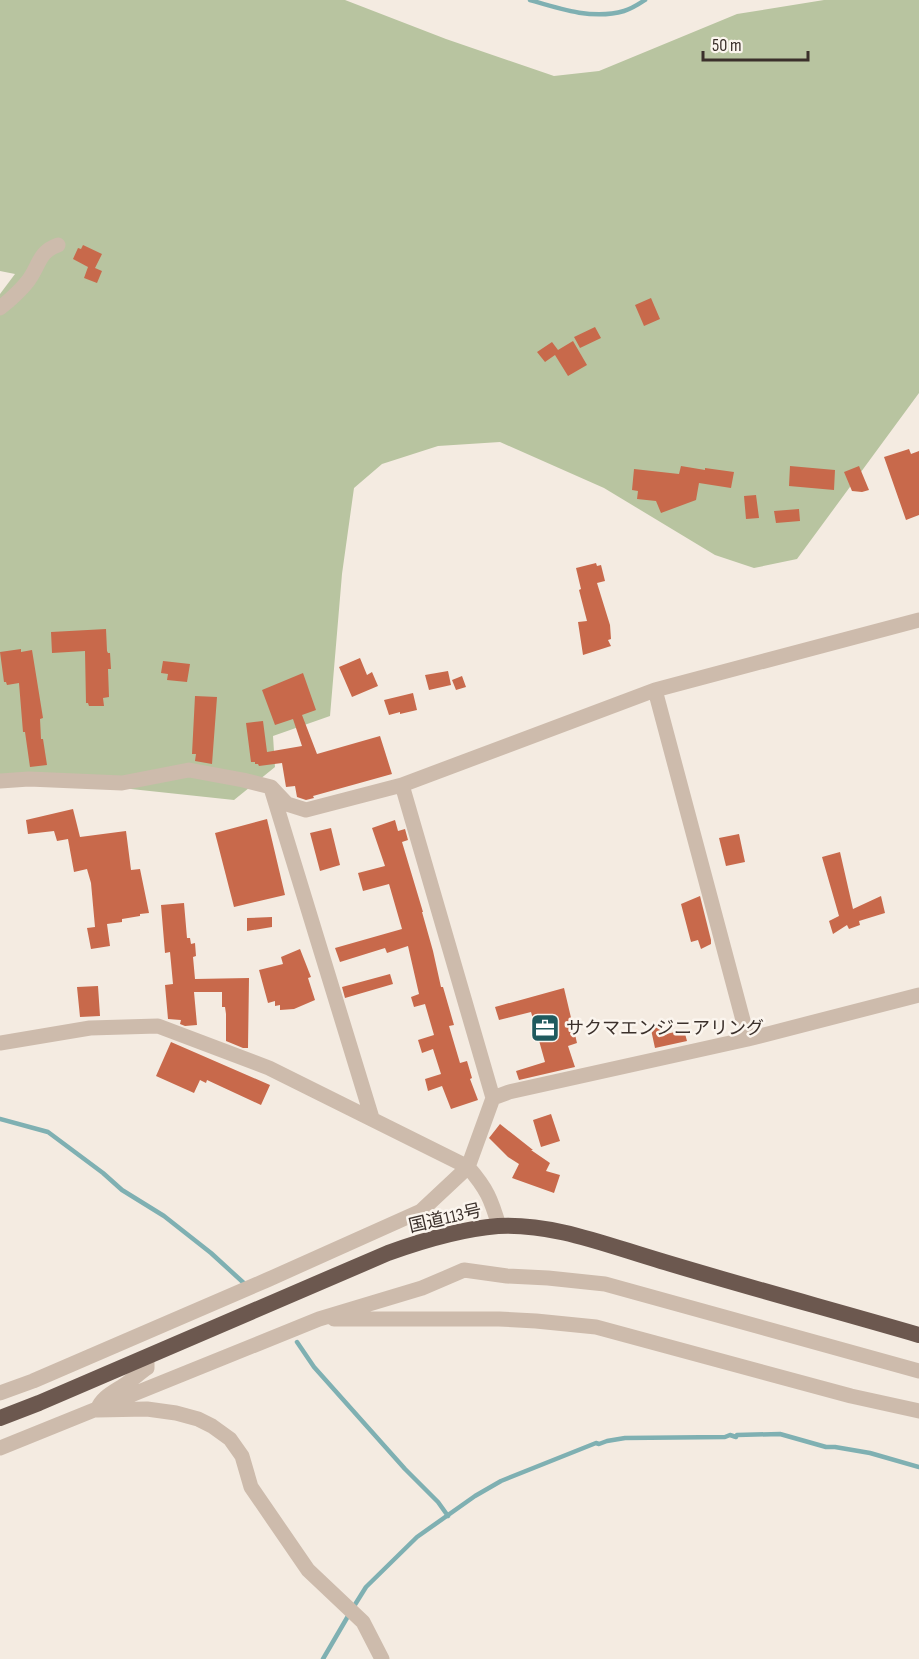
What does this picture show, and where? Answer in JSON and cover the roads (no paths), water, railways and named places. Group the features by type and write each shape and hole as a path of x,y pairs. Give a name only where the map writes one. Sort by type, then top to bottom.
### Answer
{"highway":[{"name":"国道113号","path":"0,1418 388,1253 438,1236 499,1226 557,1231 919,1335"}],"street":[{"path":"0,308 29,280 47,249 58,245"},
{"path":"0,781 29,779 122,783 189,770 271,787 287,804 306,810 402,785 655,690 919,620"},
{"path":"655,690 748,1039"},
{"path":"0,1393 33,1382 421,1211 468,1167 493,1098 402,785"},
{"path":"271,787 372,1118"},
{"path":"493,1098 509,1092 748,1039 919,995"},
{"path":"0,1043 90,1028 158,1026 269,1068 468,1167 492,1200 499,1226"},
{"path":"0,1448 319,1319 423,1288 464,1270 605,1284 919,1371"},
{"path":"319,1319 499,1319 596,1327 851,1396 919,1411"},
{"path":"97,1410 104,1398 147,1368 147,1357"},
{"path":"97,1410 147,1409 176,1413 198,1419 230,1439 242,1456 251,1487 308,1570 363,1622 382,1659"}],"waterway":[{"path":"530,0 589,14 624,11 645,0"},
{"path":"0,1119 48,1132 122,1190 164,1216 211,1253 246,1285"},
{"path":"297,1342 314,1367 405,1469 438,1502 448,1516"},
{"path":"323,1659 366,1587 417,1537 475,1496 501,1481 596,1443 625,1438 725,1437 730,1435 736,1437 737,1435 780,1434 826,1447 870,1453 919,1467"}],"place":[{"name":"サクマエンジニアリング","path":"545,1028"}]}
